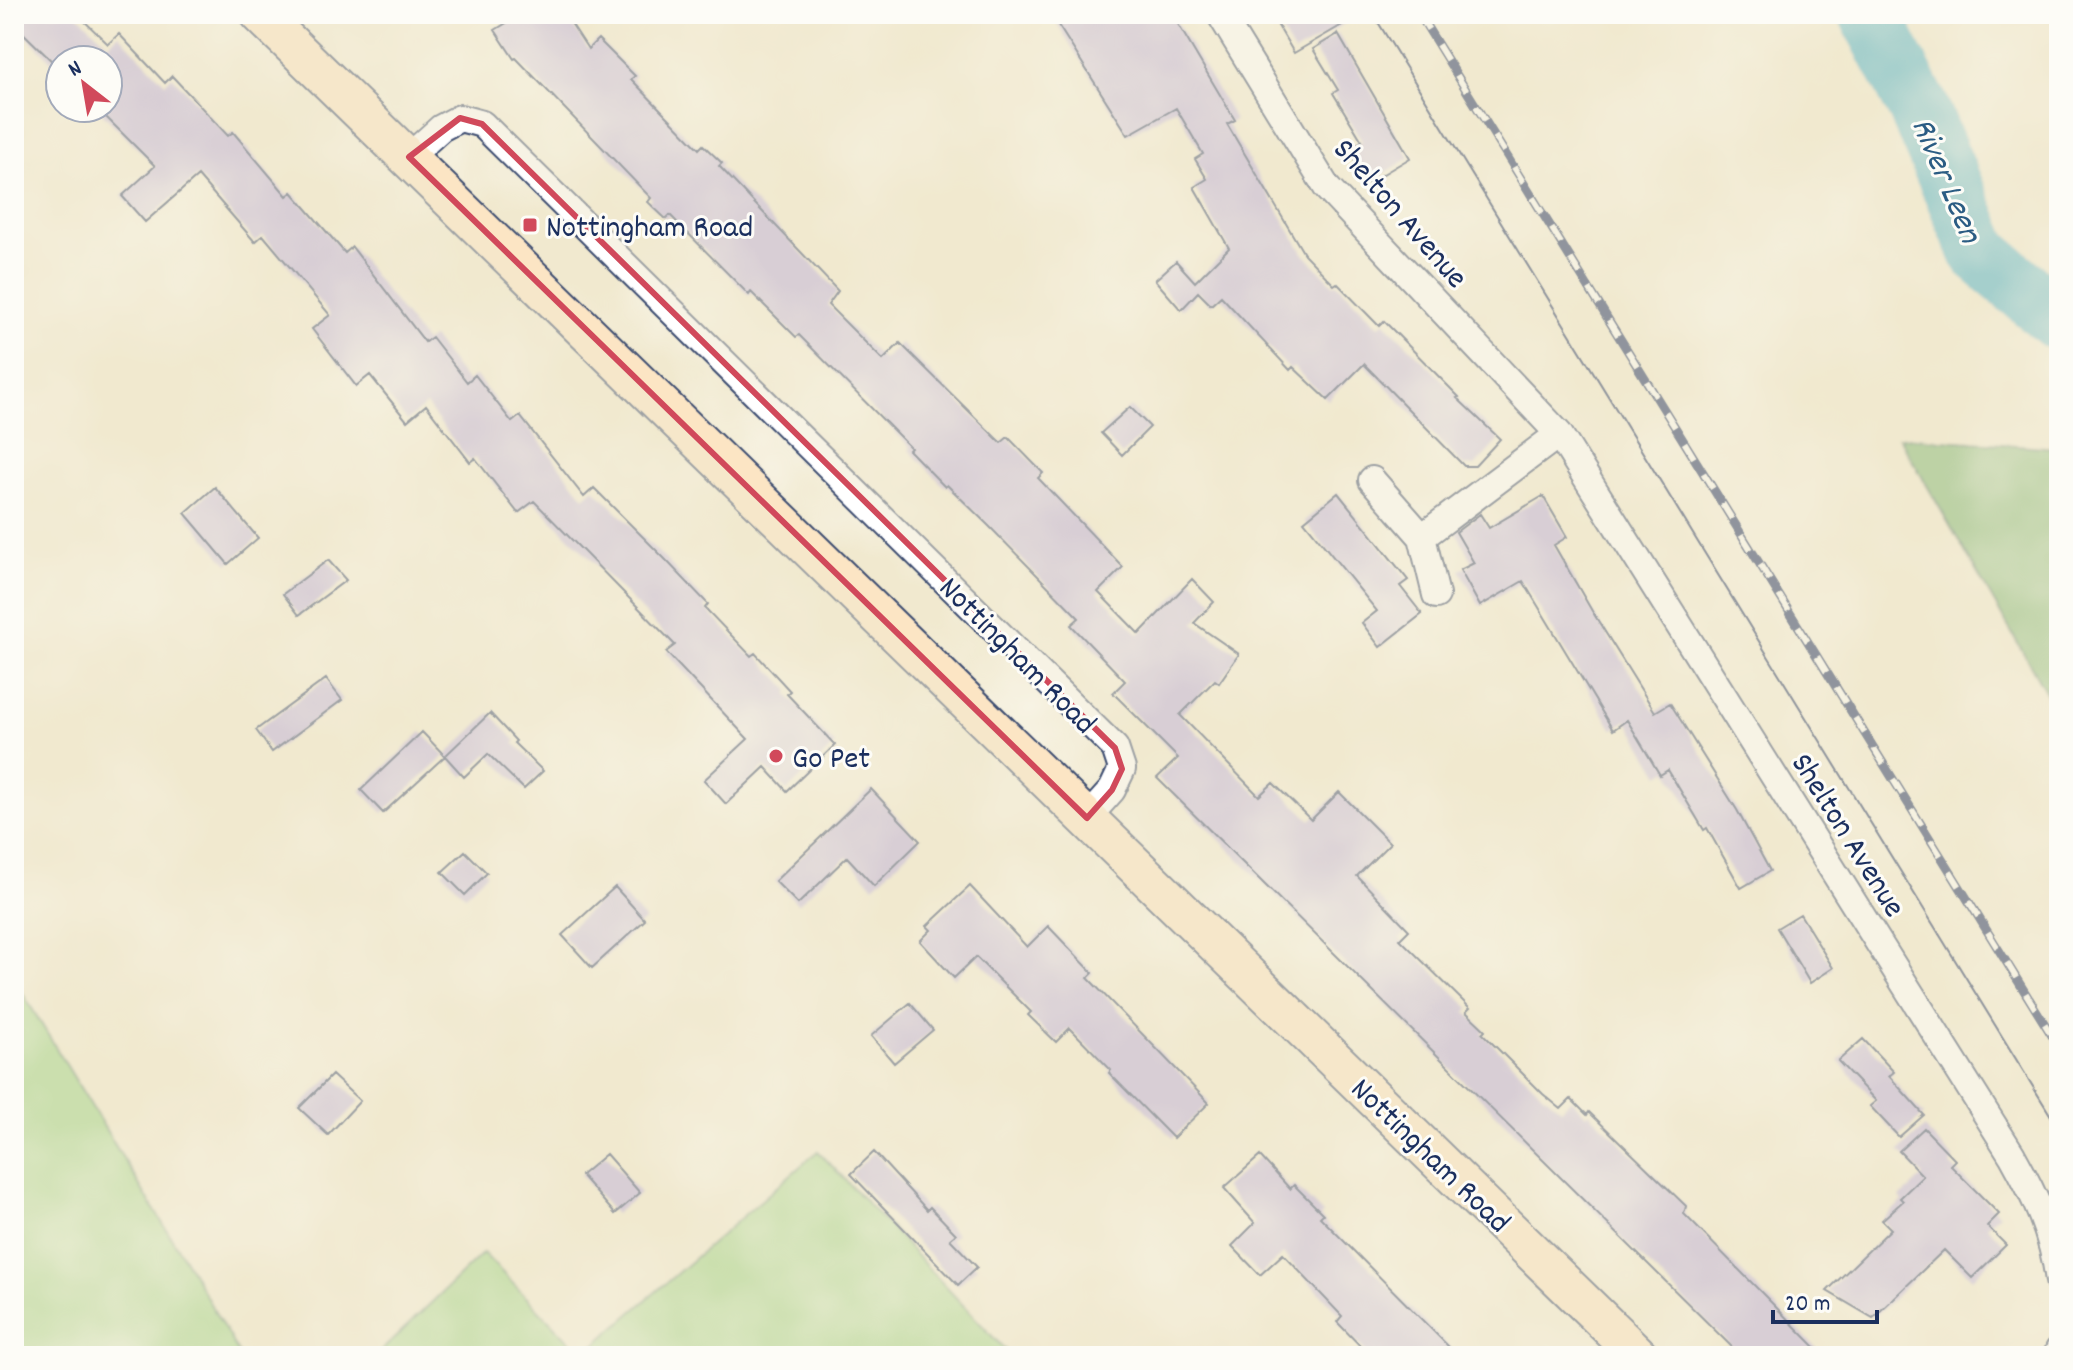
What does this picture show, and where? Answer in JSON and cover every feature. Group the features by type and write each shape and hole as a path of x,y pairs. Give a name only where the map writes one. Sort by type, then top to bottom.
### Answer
{"street":[{"name":"Nottingham Road","path":"260,14 1639,1356"},
{"name":"Shelton Avenue","path":"1220,14 1327,188 1559,434 2012,1155 2042,1212 2059,1281"},
{"name":"Nottingham Road","path":"409,157 441,128 460,118 482,124 1115,748 1122,769 1112,790 1087,818"},
{"path":"1422,537 1559,434"},
{"path":"1372,480 1422,537 1436,595"}],"highlighted area":[{"path":"460,118 482,124 1115,748 1122,769 1112,790 1087,818 409,157"}],"green space":[{"path":"1899,437 2059,448 2059,715"},
{"path":"14,979 188,1265 240,1356 14,1356"},
{"path":"818,1151 1011,1356 376,1356 483,1253 583,1355"}],"building":[{"path":"14,14 77,14 108,44 44,44 44,53 14,24"},
{"path":"521,14 565,14 588,49 598,39 635,76 631,79 699,149 703,145 722,163 719,166 838,291 828,305 883,360 900,343 1001,443 1008,437 1043,473 1038,478 1123,567 1098,592 1139,634 1192,579 1214,602 1194,623 1239,654 1219,683 1215,680 1180,715 1259,796 1273,783 1311,820 1339,792 1390,843 1357,876 1409,930 1400,939 1470,1008 1466,1012 1485,1030 1482,1033 1543,1094 1561,1109 1571,1099 1587,1115 1589,1112 1686,1206 1684,1214 1824,1356 1741,1356 1157,778 1178,758 1113,693 1125,681 1071,625 1079,618 989,526 947,485 945,487 909,450 911,448 799,335 796,337 751,292 749,295 670,215 666,219 648,202 651,198 514,59 495,30"},
{"path":"1051,14 1172,14 1235,120 1227,124 1304,254 1379,326 1384,321 1500,439 1475,466 1464,466 1364,364 1328,400 1293,367 1290,370 1221,296 1211,305 1198,292 1181,310 1155,280 1176,261 1195,282 1229,248 1194,187 1207,179 1195,159 1203,154 1176,108 1128,135"},
{"path":"1271,14 1361,14 1294,53"},
{"path":"119,34 165,83 172,76 228,136 233,132 287,196 292,192 345,253 352,247 425,342 432,337 467,382 475,375 512,422 520,416 584,497 594,488 708,604 705,608 751,656 755,653 790,691 787,694 835,745 787,791 765,767 726,804 704,780 748,739 666,652 675,645 534,501 518,513 475,458 470,462 426,405 407,421 370,375 356,386 312,329 330,315 263,235 255,242 198,176 145,222 122,196 155,166 113,124 124,124 124,44 108,44"},
{"path":"1338,34 1410,158 1368,183 1348,149 1362,141 1333,93 1338,90 1313,49"},
{"path":"1130,407 1150,427 1122,455 1101,433"},
{"path":"215,487 258,538 228,564 185,513"},
{"path":"1338,493 1408,580 1400,586 1422,614 1380,647 1362,623 1377,611 1304,521"},
{"path":"1543,496 1567,537 1554,545 1592,611 1655,712 1670,703 1737,810 1770,871 1741,888 1707,828 1704,830 1668,770 1660,775 1627,720 1613,730 1523,581 1480,606 1460,570 1474,563 1456,532 1480,514 1489,528"},
{"path":"328,560 346,580 299,615 283,594"},
{"path":"326,679 342,700 272,752 256,730"},
{"path":"490,713 516,741 514,743 543,771 524,789 488,754 464,777 445,756"},
{"path":"422,732 445,756 383,813 361,790"},
{"path":"871,789 920,841 874,886 847,857 798,904 775,881"},
{"path":"465,851 487,873 465,895 442,872"},
{"path":"970,886 1027,947 1048,926 1093,973 1088,978 1209,1103 1173,1138 1070,1028 1056,1042 976,957 954,978 920,941 931,930 927,926"},
{"path":"615,887 645,920 592,968 562,935"},
{"path":"1800,914 1833,968 1810,983 1777,928"},
{"path":"910,1003 933,1030 894,1063 871,1036"},
{"path":"1863,1039 1894,1072 1889,1076 1924,1115 1899,1137 1870,1106 1876,1101 1838,1061"},
{"path":"332,1075 360,1101 328,1135 299,1108"},
{"path":"1924,1128 1955,1160 1950,1165 1999,1214 1987,1226 2006,1245 1972,1278 1944,1250 1873,1318 1827,1291 1891,1229 1882,1220 1903,1201 1900,1198 1923,1176 1899,1151"},
{"path":"874,1152 927,1210 930,1207 956,1234 950,1239 977,1267 958,1285 851,1174"},
{"path":"606,1154 640,1193 615,1214 581,1175"},
{"path":"1260,1156 1290,1189 1294,1185 1323,1214 1320,1217 1458,1356 1370,1356 1337,1322 1342,1316 1283,1254 1260,1275 1232,1246 1255,1223 1224,1188"}],"waterway":[{"name":"River Leen","path":"1870,14 1919,109 1981,254 2059,320"}],"tram line":[{"path":"1373,14 2059,1129"}],"railway":[{"path":"1419,14 2059,1047"}],"place":[{"name":"Nottingham Road","path":"530,225"},
{"name":"Go Pet","path":"776,756"}]}
